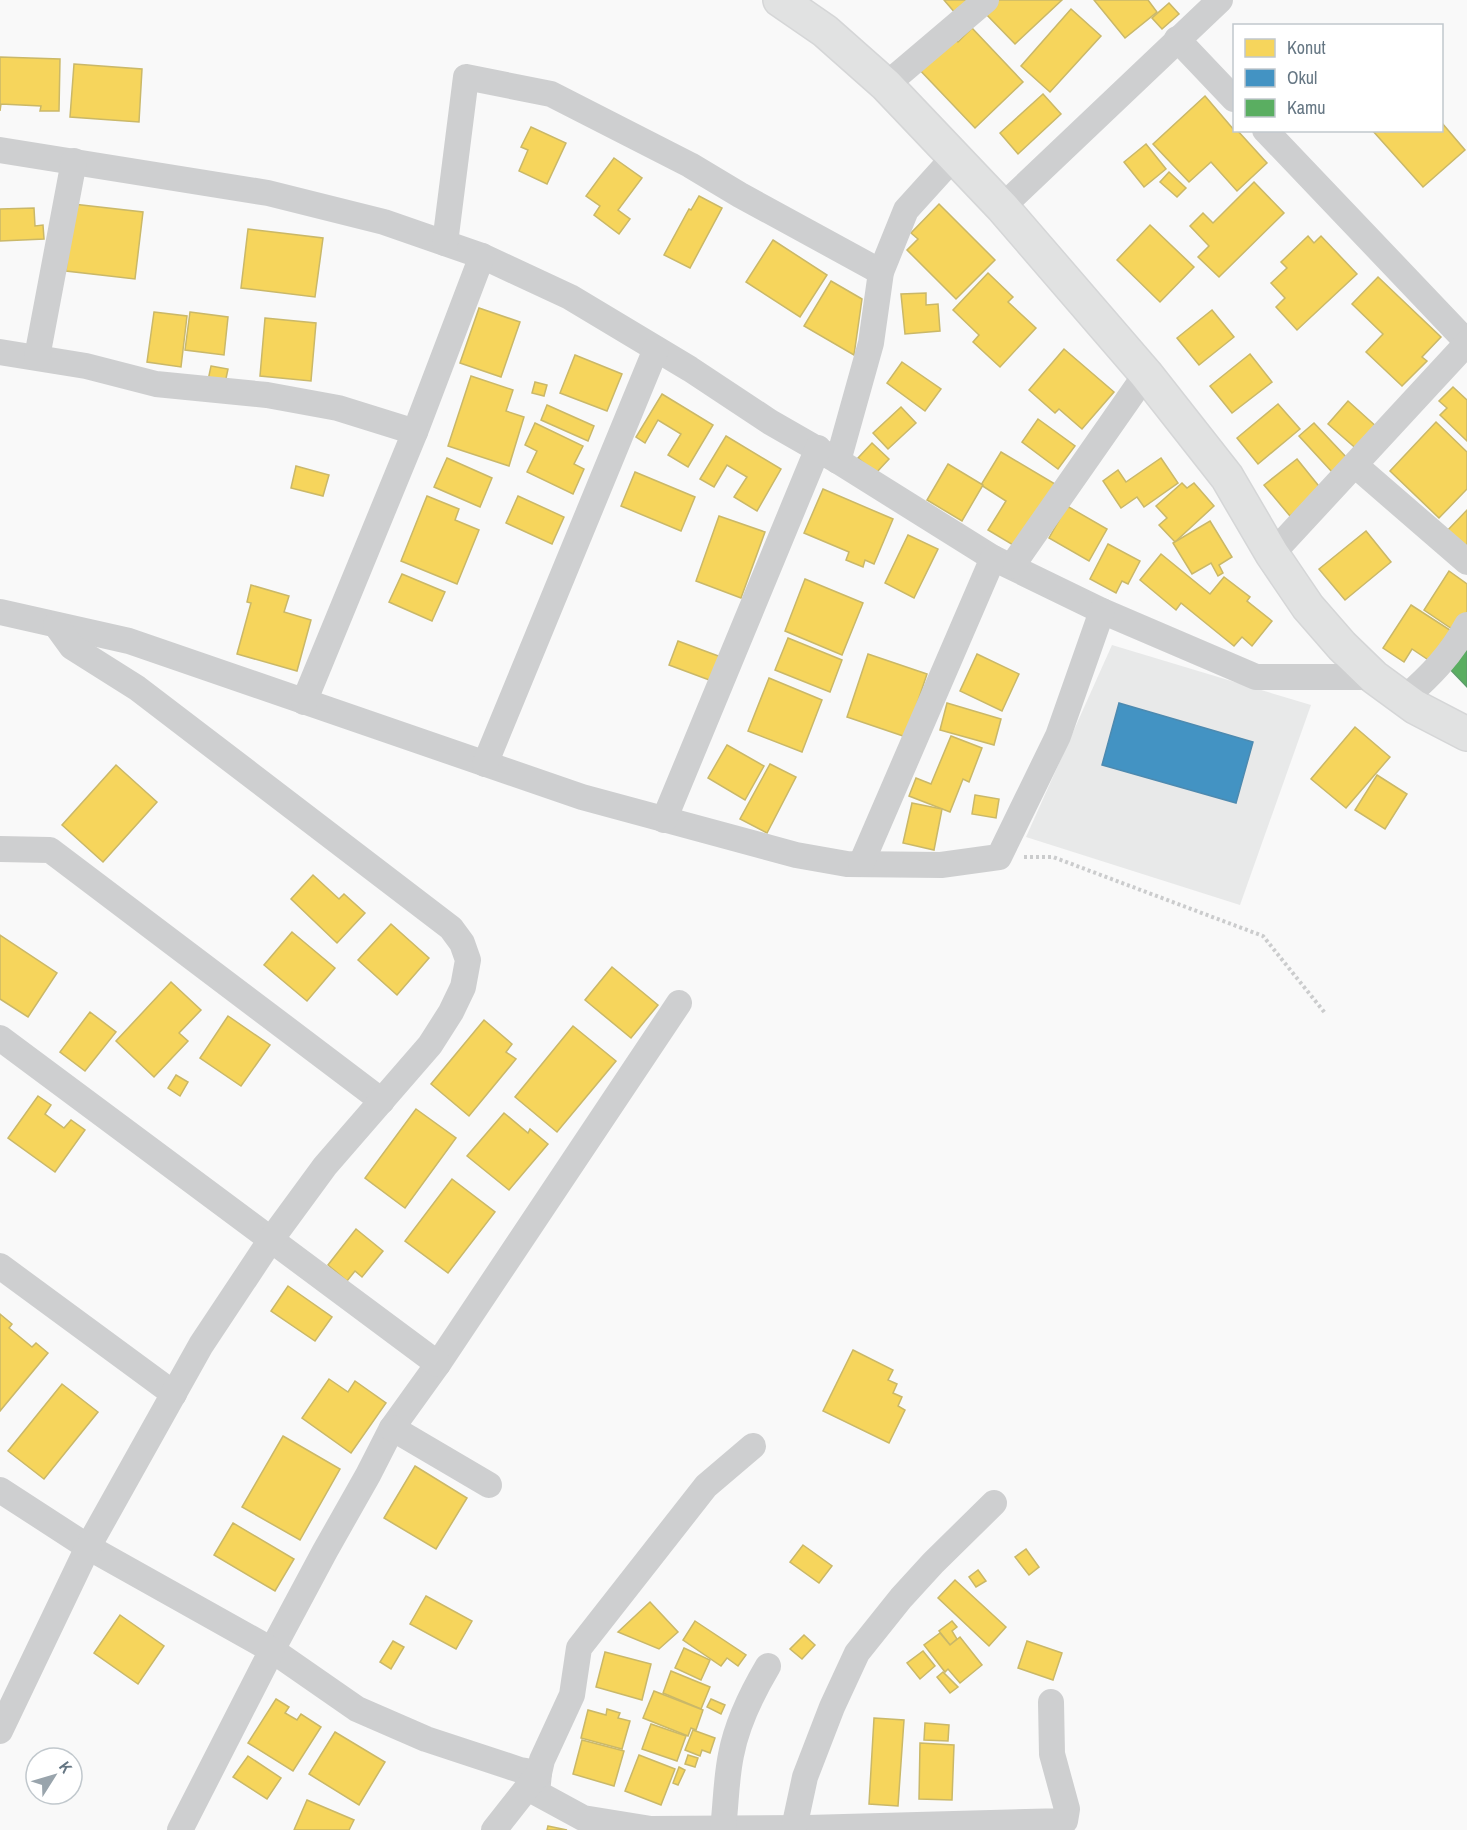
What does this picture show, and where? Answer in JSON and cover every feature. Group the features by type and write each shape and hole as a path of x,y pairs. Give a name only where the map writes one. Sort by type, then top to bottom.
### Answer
{"street":[{"path":"780,0 825,31 886,85 1002,207 1146,374 1227,477 1272,554 1308,607 1342,646 1374,677 1404,699 1467,734"},
{"path":"886,85 986,0"},
{"path":"1002,207 1220,0"},
{"path":"1177,39 1233,98"},
{"path":"444,243 466,77 551,94 690,165 881,272"},
{"path":"1266,132 1467,342 1272,554"},
{"path":"0,150 268,194 384,222 482,256 570,297 770,422 828,454 1003,562 1102,611 1256,677 1374,677"},
{"path":"664,820 828,454 871,343 881,272 906,210 954,157"},
{"path":"37,357 74,161"},
{"path":"304,702 414,432 482,256"},
{"path":"485,764 656,350"},
{"path":"0,352 86,366 156,384 267,395 338,408 414,432"},
{"path":"861,864 1003,562 1146,374"},
{"path":"1354,465 1467,562"},
{"path":"0,612 129,641 582,797 664,820 796,855 848,864 941,865 999,856 1058,736 1102,611"},
{"path":"0,1731 88,1546 201,1345 270,1241 325,1166 430,1045 451,1012 463,987 468,960 462,943 451,928 137,688 72,647 56,625"},
{"path":"1404,699 1454,648 1467,625"},
{"path":"0,849 50,850 381,1101"},
{"path":"180,1830 272,1650 392,1428 438,1364 679,1003"},
{"path":"0,1038 438,1364"},
{"path":"0,1266 174,1394"},
{"path":"392,1428 489,1485"},
{"path":"753,1446 705,1486 579,1648 572,1695 542,1760 537,1793 582,1818 651,1829 749,1829 1065,1821 1067,1809 1052,1754 1051,1702"},
{"path":"0,1490 88,1546 272,1650 357,1709 426,1739 512,1767 539,1773"},
{"path":"794,1828 805,1777 832,1707 857,1653 901,1598 994,1503"},
{"path":"723,1829 731,1755 741,1718 768,1666"},
{"path":"494,1830 539,1773"}],"path":[{"path":"999,856 1053,857 1263,936 1325,1013"}],"shaded area":[{"path":"1112,645 1311,705 1240,905 1026,837"}],"building: Konut":[{"path":"944,0 974,0 956,14"},
{"path":"997,0 1062,0 1015,44 984,12"},
{"path":"1094,0 1148,0 1157,12 1125,38"},
{"path":"1169,3 1179,14 1162,29 1152,18"},
{"path":"1071,9 1101,36 1050,92 1021,66"},
{"path":"972,28 1023,82 975,128 916,66 951,34 958,42"},
{"path":"0,57 60,59 59,111 40,111 41,106 1,104 0,111"},
{"path":"74,64 142,69 139,122 70,117"},
{"path":"1043,94 1061,114 1018,154 1000,133"},
{"path":"1205,96 1233,129 1233,132 1239,132 1267,163 1237,191 1211,162 1189,182 1153,144"},
{"path":"1443,124 1465,150 1423,187 1374,132 1443,132"},
{"path":"531,127 566,143 547,184 519,171 528,150 521,147"},
{"path":"1146,144 1166,169 1144,187 1124,162"},
{"path":"614,158 642,178 618,210 630,219 619,234 594,215 600,206 586,196"},
{"path":"1169,172 1186,188 1177,197 1160,182"},
{"path":"1254,182 1284,213 1219,277 1198,257 1209,246 1190,226 1203,213 1213,223"},
{"path":"699,196 722,208 690,268 664,255 689,209 691,210"},
{"path":"73,204 143,212 135,279 66,271"},
{"path":"939,204 995,260 956,299 907,250 918,239 911,233"},
{"path":"34,208 35,226 43,225 44,239 0,241 0,209"},
{"path":"1150,225 1194,267 1160,302 1117,260"},
{"path":"248,229 323,238 315,297 241,288"},
{"path":"1308,236 1314,243 1321,236 1357,274 1297,330 1276,307 1285,298 1271,283 1287,268 1281,262"},
{"path":"773,240 827,275 800,317 746,282"},
{"path":"988,273 1013,297 1008,302 1036,328 1000,367 973,342 979,335 953,310"},
{"path":"1378,277 1441,337 1422,357 1427,361 1402,386 1366,352 1383,334 1352,304"},
{"path":"831,281 862,299 854,355 804,326"},
{"path":"926,293 926,305 938,304 940,331 905,334 901,294"},
{"path":"479,308 520,322 501,377 460,363"},
{"path":"1212,310 1234,337 1199,365 1177,338"},
{"path":"154,312 187,316 181,367 147,362"},
{"path":"190,312 228,317 224,355 185,350"},
{"path":"265,318 316,323 311,381 260,376"},
{"path":"1064,349 1114,392 1082,429 1059,409 1055,413 1029,390"},
{"path":"1250,354 1272,382 1232,413 1210,386"},
{"path":"575,355 622,374 607,411 560,393"},
{"path":"902,362 941,389 925,411 887,383"},
{"path":"211,366 228,369 224,388 207,385"},
{"path":"471,376 513,390 506,411 524,417 509,466 448,446"},
{"path":"535,382 547,385 544,396 532,393"},
{"path":"1453,387 1467,400 1467,441 1440,415 1447,408 1439,401"},
{"path":"662,394 713,425 688,467 668,455 681,434 658,420 645,443 636,437"},
{"path":"1348,401 1379,429 1360,452 1328,424"},
{"path":"1278,404 1300,429 1258,464 1237,438"},
{"path":"547,405 594,426 588,441 541,420"},
{"path":"901,407 916,423 888,449 873,433"},
{"path":"1038,419 1075,446 1058,469 1022,442"},
{"path":"1436,422 1467,452 1467,489 1439,518 1390,471"},
{"path":"535,423 583,446 574,464 584,469 573,494 527,472 537,451 525,445"},
{"path":"1314,423 1347,458 1332,472 1299,436"},
{"path":"726,436 781,469 757,511 734,497 747,477 727,465 714,487 700,479"},
{"path":"872,443 889,459 876,473 858,458"},
{"path":"1001,452 1055,484 1020,549 988,530 1006,501 981,485"},
{"path":"447,458 492,478 480,507 434,487"},
{"path":"1161,458 1178,483 1144,507 1137,497 1121,508 1103,481 1118,470 1126,482"},
{"path":"1297,459 1322,490 1290,516 1264,485"},
{"path":"948,464 983,485 962,521 927,500"},
{"path":"296,466 329,475 323,496 291,488"},
{"path":"635,472 695,497 681,531 621,506"},
{"path":"1182,483 1187,488 1194,483 1214,506 1175,542 1159,525 1167,518 1156,506"},
{"path":"823,489 893,519 874,564 865,560 863,567 846,560 849,552 804,533"},
{"path":"427,496 459,509 455,520 479,530 457,584 401,561"},
{"path":"518,496 564,517 552,544 506,523"},
{"path":"1067,506 1107,529 1089,561 1049,538"},
{"path":"1467,510 1467,554 1445,533"},
{"path":"719,516 765,532 741,598 696,581"},
{"path":"1210,521 1232,557 1219,565 1223,573 1218,576 1211,563 1192,574 1173,543"},
{"path":"1366,531 1391,562 1345,600 1319,569"},
{"path":"908,535 938,549 914,598 885,583"},
{"path":"1108,544 1140,561 1128,584 1122,581 1116,593 1090,579"},
{"path":"1161,554 1210,594 1224,577 1250,597 1247,601 1272,621 1252,646 1242,637 1234,646 1181,603 1176,610 1140,580"},
{"path":"1449,571 1467,584 1467,613 1455,631 1424,610"},
{"path":"402,574 445,592 432,621 389,602"},
{"path":"805,579 863,603 842,655 785,631"},
{"path":"251,585 289,596 284,612 311,620 297,671 237,654 251,603 247,602"},
{"path":"1411,605 1453,632 1433,663 1412,649 1404,662 1383,648"},
{"path":"788,638 842,660 830,692 775,670"},
{"path":"678,641 721,657 712,681 669,665"},
{"path":"868,654 927,674 906,737 847,717"},
{"path":"977,654 1019,674 1002,711 960,691"},
{"path":"769,678 822,700 802,752 748,731"},
{"path":"947,703 1001,719 994,745 940,730"},
{"path":"1355,727 1390,757 1346,808 1311,779"},
{"path":"951,736 982,748 969,782 963,779 950,812 909,796 916,778 931,784"},
{"path":"727,745 764,766 745,800 708,778"},
{"path":"770,764 796,777 767,833 740,819"},
{"path":"116,765 157,802 103,862 62,825"},
{"path":"1377,775 1407,794 1385,829 1355,810"},
{"path":"975,795 999,799 996,818 972,814"},
{"path":"912,803 942,809 934,850 903,843"},
{"path":"313,875 339,899 344,894 365,913 337,943 291,899"},
{"path":"391,924 429,958 397,995 358,960"},
{"path":"292,932 335,968 307,1001 264,965"},
{"path":"0,935 57,973 28,1017 0,999"},
{"path":"612,967 658,1005 631,1038 585,1000"},
{"path":"171,982 201,1010 179,1033 188,1041 154,1077 116,1041"},
{"path":"90,1012 116,1032 85,1071 60,1052"},
{"path":"228,1016 270,1045 241,1086 200,1058"},
{"path":"484,1020 512,1044 506,1052 516,1059 469,1116 431,1084"},
{"path":"573,1026 616,1061 557,1132 515,1097"},
{"path":"176,1075 188,1082 180,1096 168,1088"},
{"path":"38,1096 51,1105 45,1114 64,1128 71,1120 85,1130 55,1172 8,1138"},
{"path":"416,1109 456,1138 405,1208 365,1178"},
{"path":"504,1113 528,1133 530,1129 548,1144 509,1190 467,1156"},
{"path":"452,1179 495,1212 448,1273 405,1241"},
{"path":"356,1229 383,1251 362,1277 355,1271 347,1281 328,1265"},
{"path":"288,1286 332,1317 315,1341 271,1311"},
{"path":"0,1314 12,1324 9,1328 32,1347 36,1343 48,1353 0,1411"},
{"path":"853,1350 893,1370 888,1380 897,1384 893,1393 902,1397 898,1406 905,1410 889,1443 823,1411"},
{"path":"329,1379 348,1392 355,1381 386,1403 351,1453 302,1418"},
{"path":"62,1384 98,1412 44,1479 8,1451"},
{"path":"283,1436 340,1469 300,1540 242,1507"},
{"path":"415,1466 467,1498 436,1549 384,1518"},
{"path":"233,1523 294,1559 275,1591 214,1555"},
{"path":"803,1545 832,1566 819,1583 790,1562"},
{"path":"1026,1549 1039,1567 1029,1575 1015,1557"},
{"path":"978,1570 986,1581 976,1587 969,1577"},
{"path":"955,1580 1006,1627 989,1646 938,1598"},
{"path":"426,1596 472,1621 456,1649 410,1624"},
{"path":"650,1602 678,1632 659,1649 618,1632"},
{"path":"120,1615 164,1646 138,1684 94,1653"},
{"path":"695,1621 746,1655 738,1666 727,1658 721,1666 683,1640"},
{"path":"952,1621 957,1627 952,1631 957,1639 950,1645 939,1631"},
{"path":"940,1633 950,1645 960,1637 982,1665 960,1683 948,1669 945,1672 924,1645"},
{"path":"804,1635 815,1645 802,1659 790,1649"},
{"path":"393,1641 404,1647 391,1669 380,1662"},
{"path":"1027,1641 1062,1653 1053,1680 1018,1668"},
{"path":"684,1648 710,1660 701,1680 675,1668"},
{"path":"923,1651 935,1666 920,1679 907,1663"},
{"path":"605,1652 651,1664 642,1700 596,1687"},
{"path":"671,1671 710,1687 701,1709 663,1693"},
{"path":"943,1672 958,1687 950,1693 937,1677"},
{"path":"654,1691 703,1710 696,1730 691,1728 688,1736 643,1718"},
{"path":"276,1699 289,1707 285,1713 297,1720 301,1714 321,1727 293,1771 248,1743"},
{"path":"711,1699 725,1705 721,1714 707,1707"},
{"path":"607,1709 620,1713 618,1718 630,1721 622,1749 581,1738 588,1710 606,1715"},
{"path":"874,1718 904,1720 898,1806 869,1804"},
{"path":"925,1723 949,1725 948,1741 924,1740"},
{"path":"651,1724 686,1736 677,1761 642,1749"},
{"path":"693,1730 715,1738 710,1753 702,1750 700,1756 685,1750"},
{"path":"335,1732 385,1762 359,1805 309,1774"},
{"path":"582,1740 624,1751 614,1786 573,1774"},
{"path":"920,1743 954,1745 952,1800 919,1799"},
{"path":"639,1755 675,1769 661,1805 625,1791"},
{"path":"688,1755 698,1758 695,1767 685,1764"},
{"path":"248,1756 281,1778 267,1799 233,1777"},
{"path":"679,1767 685,1770 678,1785 673,1783"},
{"path":"307,1800 354,1820 349,1830 294,1830"},
{"path":"548,1826 567,1830 547,1830"}],"building: Okul":[{"path":"1119,703 1253,742 1236,803 1102,765"}],"building: Kamu":[{"path":"1467,645 1467,687 1446,665"}]}
